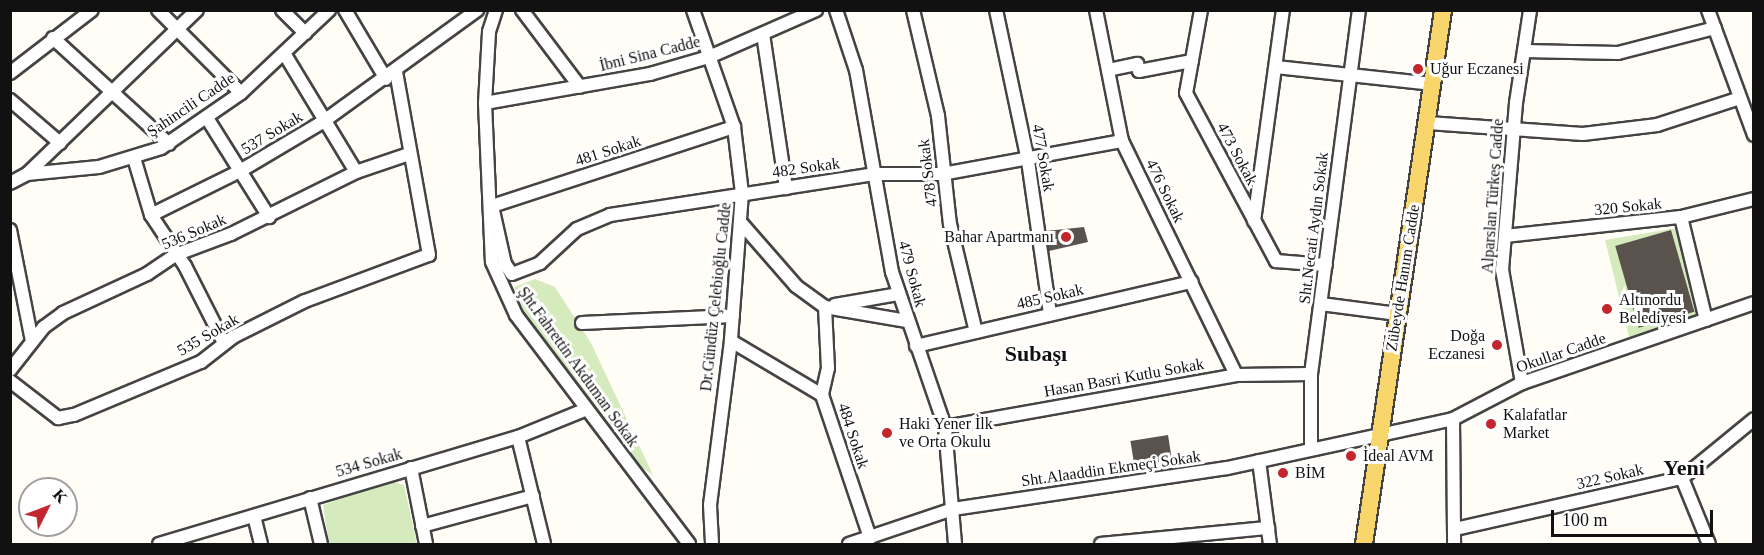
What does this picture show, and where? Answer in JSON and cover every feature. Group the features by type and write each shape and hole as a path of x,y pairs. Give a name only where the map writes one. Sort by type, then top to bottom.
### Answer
{"main road":[{"name":"Zübeyde Hanım Cadde","path":"1364,544 1443,10"}],"street":[{"path":"10,73 92,10"},
{"path":"158,10 241,93"},
{"path":"27,174 116,92 197,10"},
{"path":"282,10 305,33"},
{"name":"Şahincili Cadde","path":"10,183 27,174 134,158 169,144 241,93 329,10"},
{"path":"345,10 395,73 410,154"},
{"name":"537 Sokak","path":"151,215 240,171 326,119 395,73 477,10"},
{"name":"Şht.Fahrettin Akduman Sokak","path":"496,10 489,32 485,103 492,206 490,251 501,288 587,409 689,544"},
{"path":"522,10 580,87"},
{"name":"Dr.Gündüz Çelebioğlu Cadde","path":"693,10 734,127 742,193 742,224 731,341 710,505 712,544"},
{"name":"İbni Sina Cadde","path":"485,103 650,74 709,57 763,34 796,14 816,10"},
{"name":"479 Sokak","path":"836,10 856,70 874,174 899,294 945,426 955,544"},
{"name":"478 Sokak","path":"913,10 938,116 942,174 976,332"},
{"name":"477 Sokak","path":"996,10 1028,161 1050,314"},
{"path":"1096,12 1110,10"},
{"name":"473 Sokak","path":"1201,10 1186,93 1276,261 1326,265"},
{"path":"1254,221 1283,10"},
{"name":"Sht.Necati Aydın Sokak","path":"1311,450 1311,374 1359,10"},
{"name":"Alparslan Türkeş Cadde","path":"1521,382 1502,270 1513,131 1530,10"},
{"path":"1708,10 1754,135"},
{"name":"476 Sokak","path":"1096,12 1122,141 1236,375"},
{"path":"1524,51 1618,53 1715,28"},
{"path":"763,34 786,188"},
{"path":"53,38 116,92 169,144"},
{"path":"284,53 356,172"},
{"path":"1108,70 1137,64 1139,71 1192,62"},
{"path":"1276,67 1433,84"},
{"path":"1428,123 1513,131 1583,134 1657,125 1740,98"},
{"path":"10,100 60,143"},
{"path":"207,118 269,217"},
{"name":"481 Sokak","path":"492,206 734,127"},
{"name":"482 Sokak","path":"492,206 505,264 512,274 540,263 577,229 610,214 874,174 942,174 1028,161 1122,141"},
{"name":"536 Sokak","path":"10,369 33,341 63,314 147,274 175,255 269,217 356,172 410,154"},
{"name":"535 Sokak","path":"10,381 45,411 65,418 201,363 224,343 305,301 429,255 410,154"},
{"path":"134,158 151,215 224,343"},
{"name":"320 Sokak","path":"1505,236 1681,218 1754,199"},
{"path":"1681,218 1706,320"},
{"path":"742,224 796,286 825,307 908,321"},
{"path":"10,230 33,341"},
{"name":"485 Sokak","path":"916,346 1192,282"},
{"path":"825,307 899,294"},
{"name":"Okullar Cadde","path":"1381,435 1453,419 1521,382 1754,303"},
{"path":"1321,304 1397,314"},
{"name":"484 Sokak","path":"825,307 828,368 822,395 870,538"},
{"path":"582,323 733,316"},
{"path":"731,341 822,395"},
{"name":"Hasan Basri Kutlu Sokak","path":"945,426 1236,375 1311,374"},
{"name":"534 Sokak","path":"159,544 518,436 587,409"},
{"path":"1453,419 1454,544"},
{"name":"322 Sokak","path":"1455,529 1682,478 1754,419"},
{"name":"Sht.Alaaddin Ekmeçi Sokak","path":"849,544 953,509 1259,461 1381,435"},
{"path":"518,436 543,544"},
{"path":"1259,461 1270,544"},
{"path":"411,468 426,544"},
{"path":"1682,478 1709,544"},
{"path":"422,526 533,496"},
{"path":"310,498 321,544"},
{"path":"254,516 261,544"},
{"path":"1101,544 1268,528"}],"green space":[{"path":"1684,227 1705,315 1631,345 1605,240"},
{"path":"535,279 555,287 591,343 653,475 637,464 525,313 514,287"},
{"path":"391,481 404,485 417,544 329,544 323,505"}],"building":[{"name":"Bahar Apartmanı","path":"1084,227 1088,242 1049,251 1046,231"},
{"path":"1671,230 1694,312 1639,328 1615,246"},
{"path":"1168,435 1172,460 1134,466 1130,441"}],"place":[{"name":"Uğur Eczanesi","path":"1418,69"},
{"name":"Bahar Apartmanı","path":"1066,237"},
{"name":"Altınordu Belediyesi","path":"1607,309"},
{"name":"Doğa Eczanesi","path":"1497,345"},
{"name":"Kalafatlar Market","path":"1491,424"},
{"name":"Haki Yener İlk ve Orta Okulu","path":"887,433"},
{"name":"İdeal AVM","path":"1351,456"},
{"name":"BİM","path":"1283,473"}],"district":[{"name":"Subaşı","path":"1036,354"},
{"name":"Yeni","path":"1684,468"}]}
